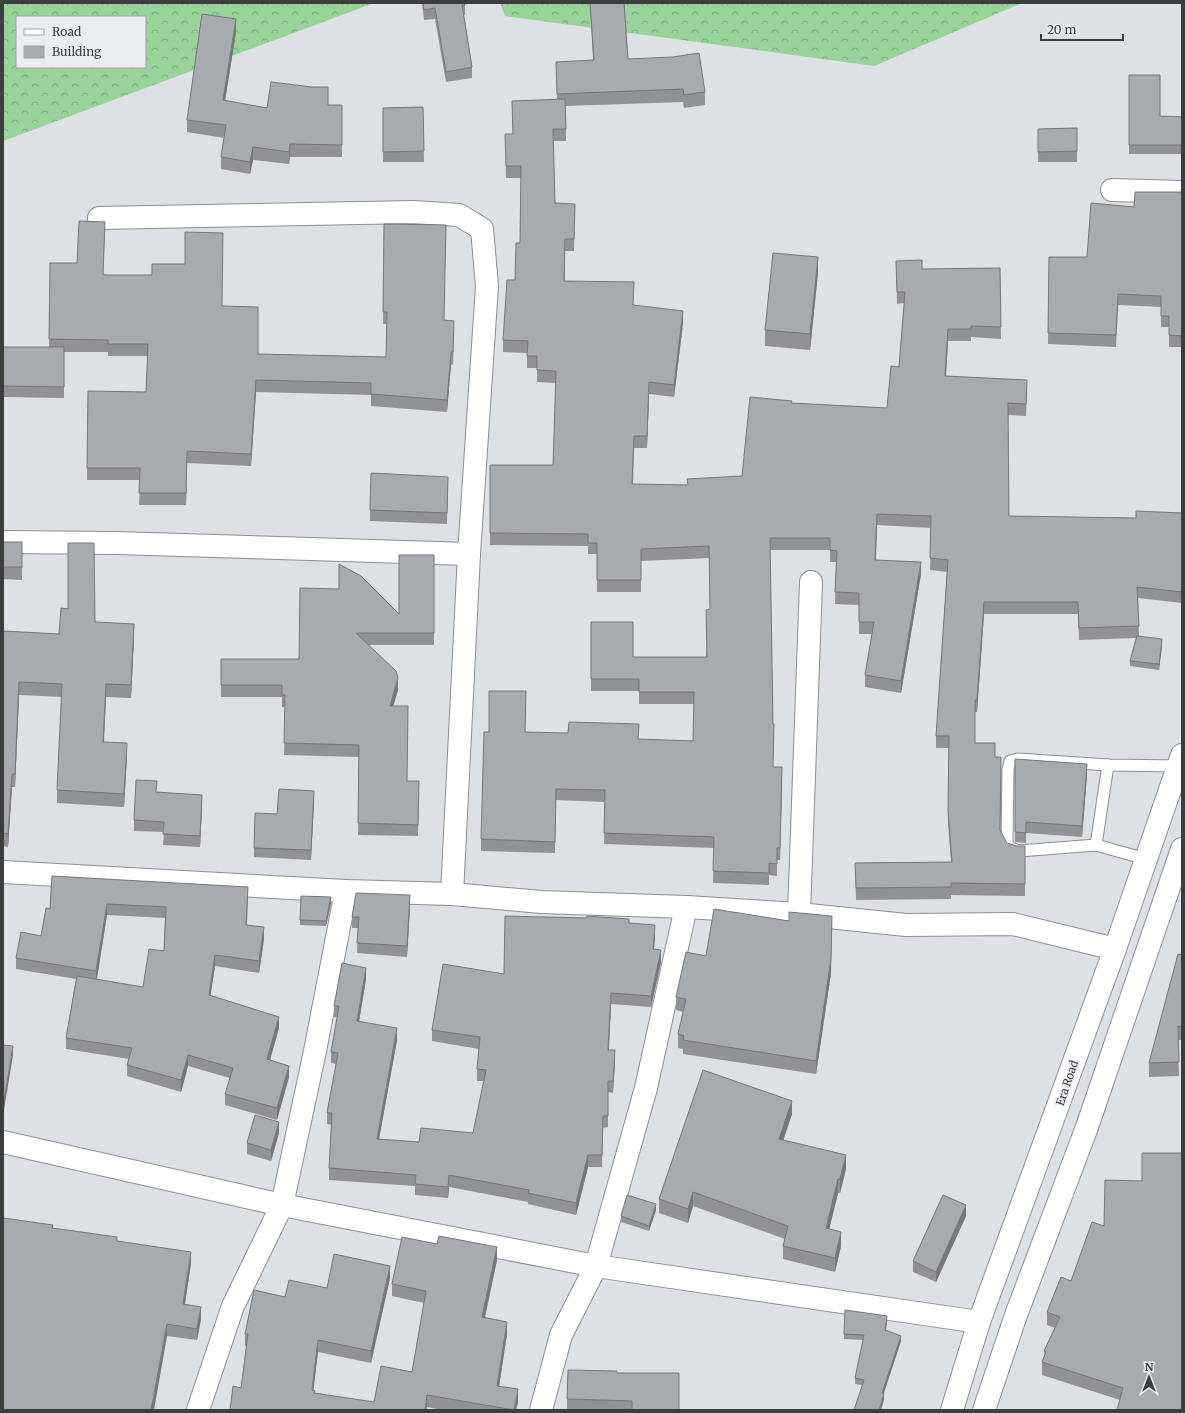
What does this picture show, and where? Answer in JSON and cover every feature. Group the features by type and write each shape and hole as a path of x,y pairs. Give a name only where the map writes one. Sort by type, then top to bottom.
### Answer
{"street":[{"path":"1112,190 1182,192"},
{"path":"99,218 413,212 459,216 482,229 487,286 469,554 452,894"},
{"path":"3,542 116,543 469,554"},
{"path":"799,914 812,582"},
{"name":"Era Road","path":"952,1410 979,1322 1115,949 1180,761"},
{"path":"984,1410 1016,1316 1086,1127 1182,849"},
{"path":"3,872 346,891 452,894 541,902 686,907 799,914 906,925 1013,924 1115,949"},
{"path":"198,1410 233,1306 282,1205 315,1051 346,891"},
{"path":"541,1410 561,1335 596,1266 646,1088 686,907"},
{"path":"3,1142 282,1205 596,1266 979,1322"}],"lane":[{"path":"1146,859 1096,845 1019,851 1010,848 1007,842 1008,769 1010,761 1018,759 1108,765 1180,761"},
{"path":"1096,845 1108,765"}],"green space":[{"path":"3,3 374,3 3,141"},
{"path":"500,3 1022,3 874,66 505,16"}],"building":[{"path":"423,3 465,3 465,5 462,5 472,67 446,72 435,8 424,10"},
{"path":"590,3 624,3 628,59 673,57 699,53 705,92 684,95 683,89 557,94 556,62 594,60"},
{"path":"202,14 236,19 223,100 267,108 271,82 312,87 328,87 328,105 342,105 342,145 290,144 289,152 253,147 250,162 221,157 226,125 187,120"},
{"path":"1129,75 1160,75 1160,116 1182,117 1182,145 1129,145"},
{"path":"565,99 566,129 553,129 555,203 575,204 574,239 565,239 564,281 634,282 633,305 683,311 674,385 649,382 647,436 634,436 632,484 688,485 687,479 742,476 750,397 792,401 791,403 887,408 891,366 899,367 905,292 897,292 896,261 922,260 922,269 1000,268 1001,327 971,326 971,329 948,329 945,376 1027,380 1026,404 1008,403 1009,516 1136,518 1136,511 1182,513 1182,592 1137,587 1139,626 1079,628 1078,602 984,602 977,700 975,700 975,743 995,743 995,757 1001,757 1000,830 1007,843 1017,846 1025,846 1025,884 951,883 951,887 856,888 855,863 952,862 948,811 949,736 936,736 948,560 930,558 931,516 877,514 875,560 921,562 901,681 865,675 874,622 859,622 859,593 835,592 837,551 830,550 830,538 770,538 774,724 773,767 782,767 780,848 777,848 777,864 769,863 769,873 713,871 714,837 604,833 605,790 556,789 555,842 481,839 484,732 489,732 489,691 526,691 525,732 568,733 569,722 639,724 638,739 693,741 694,692 639,692 639,679 591,679 591,622 633,622 633,657 707,657 706,610 710,609 709,546 641,549 641,580 597,580 597,543 588,543 588,534 490,533 490,465 553,465 556,371 537,370 537,356 527,356 528,341 503,340 507,280 515,280 516,243 520,243 521,166 506,166 505,134 513,134 512,101"},
{"path":"423,107 424,151 383,152 383,108"},
{"path":"1077,128 1077,151 1038,152 1038,129"},
{"path":"1135,192 1182,192 1182,336 1169,335 1169,316 1161,316 1161,296 1118,294 1116,335 1048,333 1049,257 1087,257 1091,203 1134,207"},
{"path":"79,221 105,222 103,274 105,275 152,275 152,264 185,264 185,232 223,233 222,306 258,307 258,354 386,357 387,312 383,312 384,224 446,225 444,320 454,321 453,352 451,352 447,400 371,394 371,383 256,380 251,454 187,451 186,493 139,493 140,468 87,468 88,391 146,392 148,344 108,344 108,340 49,339 50,263 77,263"},
{"path":"773,253 818,257 810,334 765,330"},
{"path":"3,347 64,347 64,387 3,386"},
{"path":"371,473 448,477 447,513 370,510"},
{"path":"3,542 22,542 22,567 3,567"},
{"path":"68,543 94,543 95,622 134,624 131,685 106,684 103,742 127,743 124,794 57,790 62,684 19,682 15,774 12,774 8,834 3,833 3,631 59,634 61,608 68,609"},
{"path":"399,555 434,555 434,633 356,633 396,671 398,678 390,706 408,706 407,781 419,781 418,825 358,823 359,745 284,743 285,695 282,695 282,685 221,685 221,659 299,659 300,588 339,589 339,564 361,576 399,614"},
{"path":"1137,636 1162,639 1159,664 1130,661"},
{"path":"1015,759 1087,764 1082,826 1026,822 1026,833 1015,832"},
{"path":"136,780 157,781 156,792 202,795 200,836 163,834 164,822 134,820"},
{"path":"279,789 314,791 311,850 254,848 255,813 277,814"},
{"path":"52,876 248,887 246,925 264,927 259,961 215,955 209,995 279,1017 267,1059 289,1066 277,1108 225,1094 233,1068 188,1055 181,1080 127,1065 132,1048 66,1038 77,976 143,987 149,949 164,951 166,907 107,904 96,971 16,958 21,932 41,936 46,908 50,909"},
{"path":"356,893 410,895 407,946 357,943 359,917 352,917"},
{"path":"301,896 331,897 326,921 300,920"},
{"path":"714,909 789,921 789,912 832,916 831,959 816,1061 683,1040 684,1036 678,1034 686,999 676,997 686,952 706,956"},
{"path":"505,916 587,918 587,916 629,919 629,923 655,925 653,949 661,950 651,996 611,993 608,1050 615,1050 613,1081 608,1081 608,1116 603,1116 602,1155 588,1155 576,1203 528,1193 529,1190 449,1175 448,1187 415,1184 416,1175 329,1168 332,1113 327,1113 338,1053 331,1052 339,1006 334,1006 342,963 366,968 357,1021 397,1028 377,1139 419,1142 421,1128 473,1133 486,1070 477,1069 480,1037 432,1030 443,964 504,974"},
{"path":"1178,954 1182,955 1182,1027 1178,1026 1179,1062 1149,1063"},
{"path":"3,1045 13,1046 3,1107"},
{"path":"703,1070 792,1101 779,1139 846,1155 840,1179 838,1179 826,1228 841,1232 835,1258 783,1246 788,1226 693,1192 688,1209 659,1199"},
{"path":"255,1115 279,1122 271,1150 247,1143"},
{"path":"1142,1153 1182,1153 1182,1410 1117,1410 1123,1388 1042,1362 1046,1352 1044,1351 1060,1317 1047,1312 1061,1277 1071,1281 1092,1222 1104,1226 1105,1180 1142,1181"},
{"path":"627,1195 656,1204 649,1226 621,1216"},
{"path":"943,1195 966,1205 936,1272 913,1261"},
{"path":"3,1218 53,1225 52,1228 117,1237 117,1241 191,1252 183,1304 201,1307 197,1329 167,1324 151,1410 3,1410"},
{"path":"439,1236 497,1247 482,1317 507,1322 497,1386 518,1389 514,1410 427,1395 425,1410 230,1410 233,1386 241,1388 248,1334 245,1334 254,1290 285,1297 289,1280 327,1288 334,1254 390,1266 371,1351 318,1340 312,1390 315,1391 314,1393 374,1402 381,1366 412,1372 426,1291 392,1284 402,1237 437,1244"},
{"path":"845,1310 887,1316 885,1330 901,1336 882,1393 884,1394 879,1410 854,1410 864,1380 855,1378 864,1335 844,1334"},
{"path":"568,1370 617,1371 617,1373 679,1373 679,1410 632,1410 632,1401 567,1399"}]}
